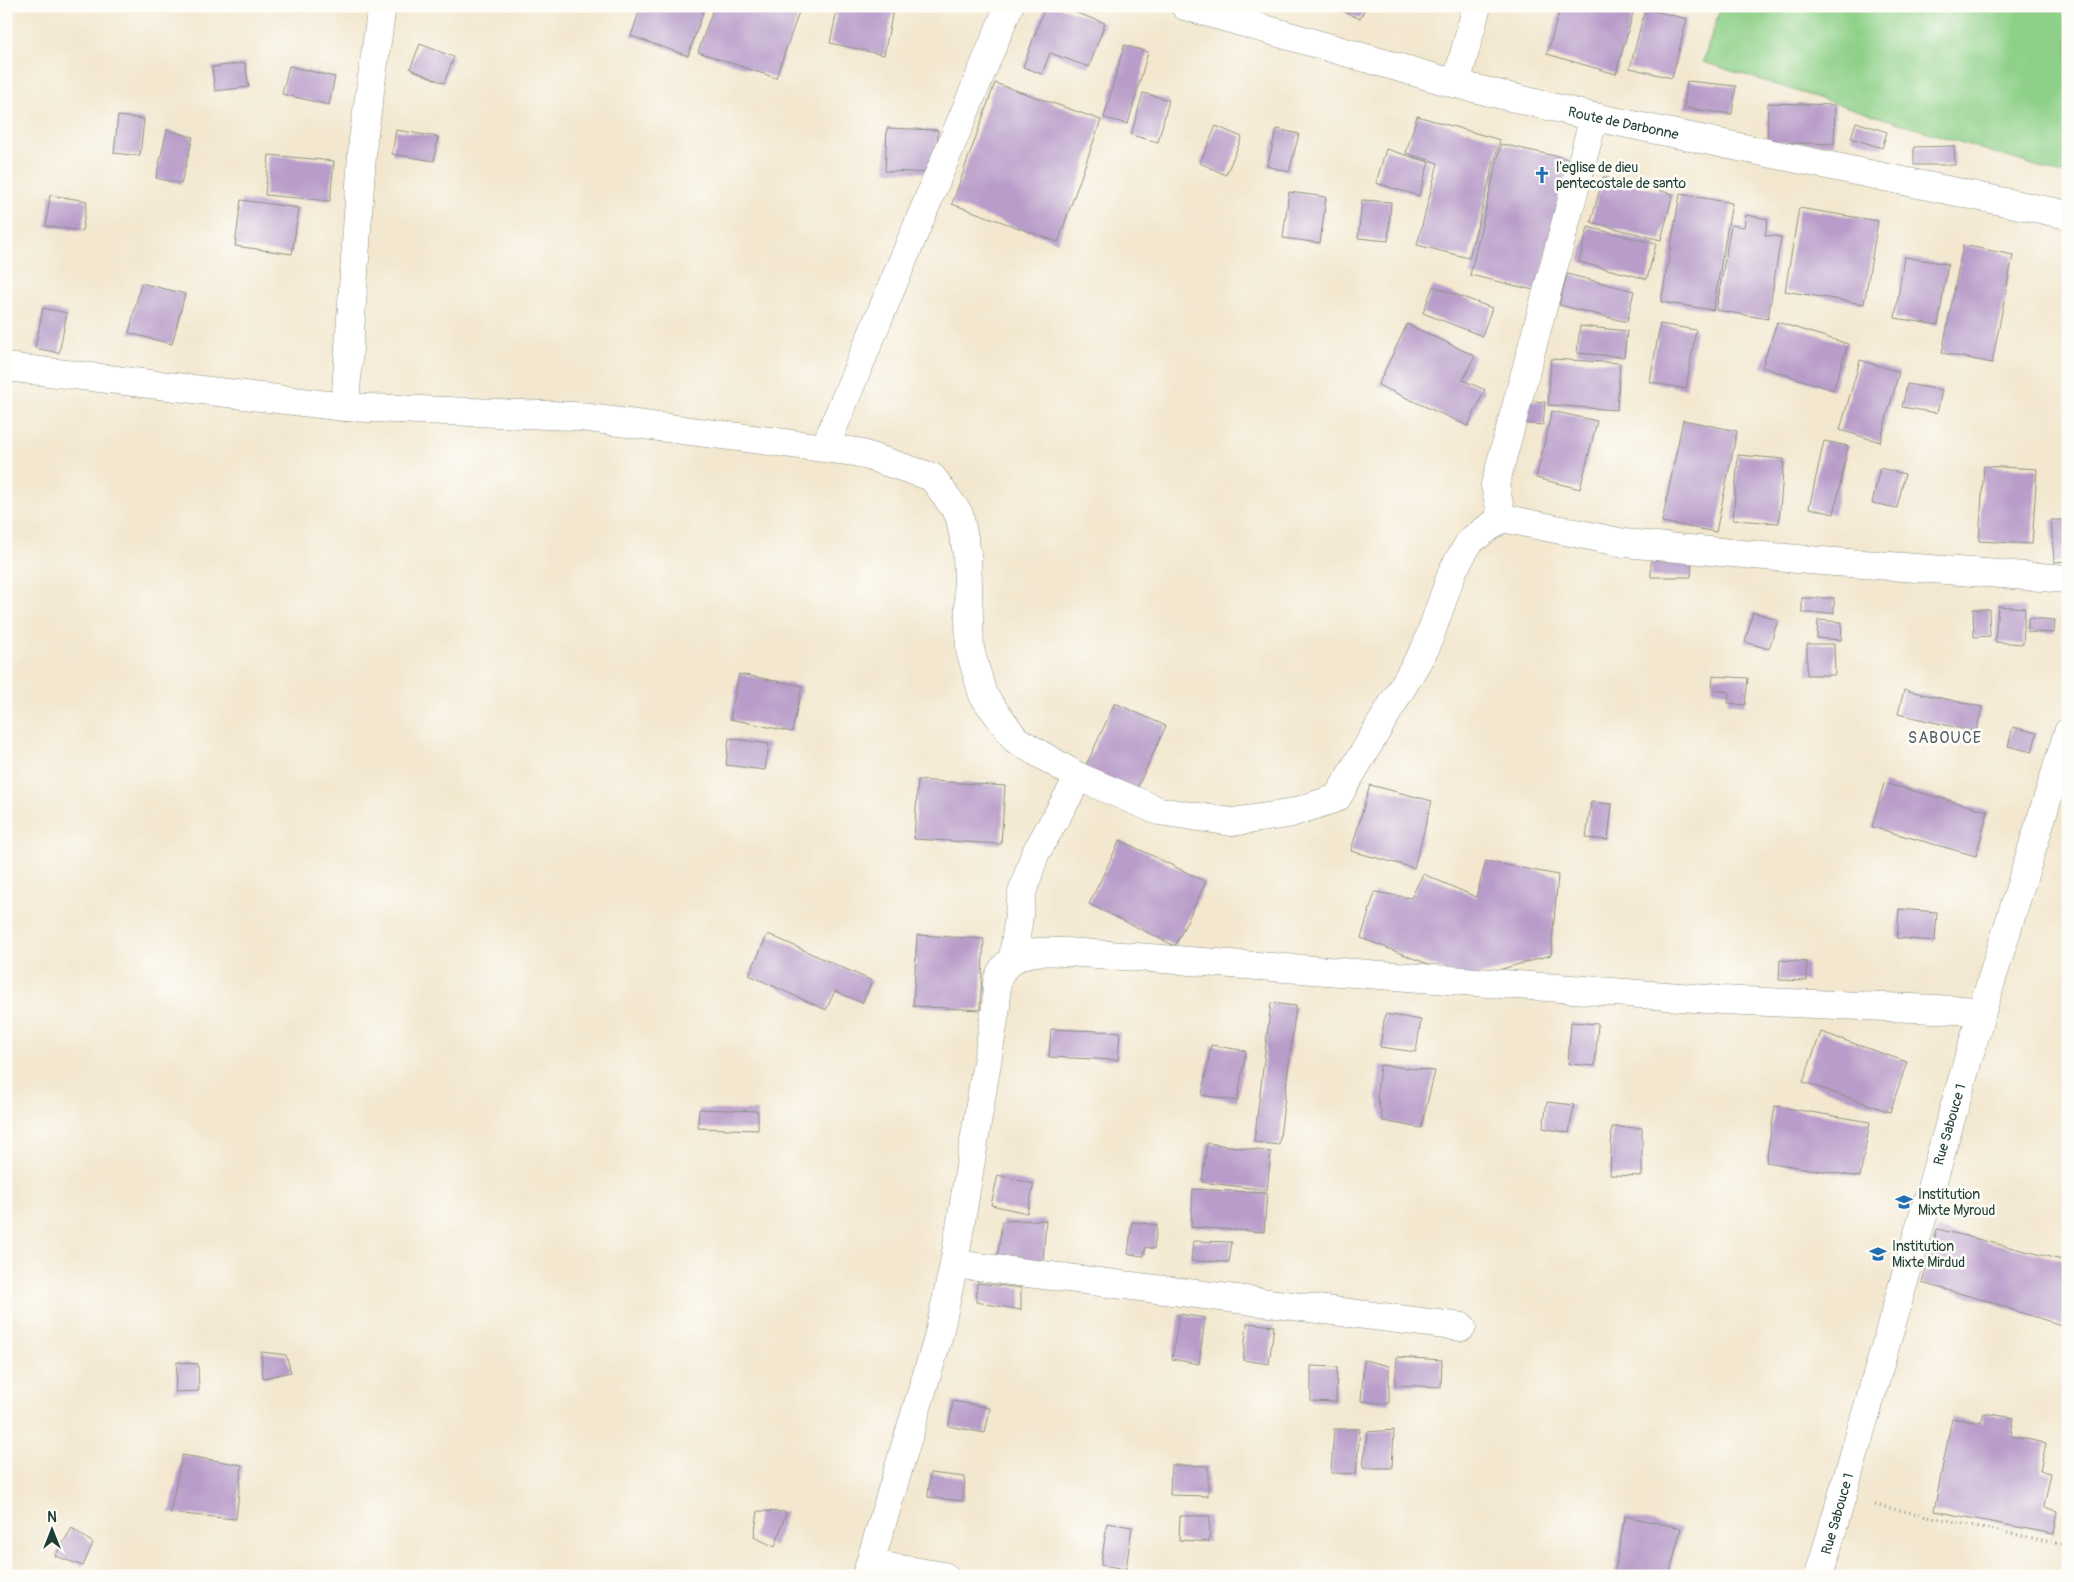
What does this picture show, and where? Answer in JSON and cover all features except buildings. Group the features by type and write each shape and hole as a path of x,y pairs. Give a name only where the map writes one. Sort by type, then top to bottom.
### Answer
{"street":[{"path":"345,407 363,140 382,6"},
{"path":"825,447 1009,6"},
{"name":"Route de Darbonne","path":"1185,6 1456,84 1594,117 2068,215"},
{"path":"1456,84 1477,6"},
{"path":"1502,518 1495,485 1594,117"},
{"path":"6,367 345,407 573,416 856,452 932,477 959,514 967,553 970,650 983,695 1016,740 1079,777 1160,811 1232,822 1288,814 1337,798 1426,647 1453,570 1470,541 1502,518 1624,542 1808,560 2068,579"},
{"name":"Rue Sabouce 1","path":"1819,1576 1982,1011 2068,732"},
{"path":"944,1576 868,1570 938,1338 954,1264 996,1007 999,977 1013,959 1022,893 1035,854 1079,777"},
{"path":"1013,959 1036,951 1082,953 1721,1000 1982,1011"},
{"path":"954,1264 1462,1327"}],"path":[{"path":"1847,1479 1863,1502 2066,1545 2068,1547"}],"green space":[{"path":"1721,6 2068,6 2068,176 1703,62"}],"place":[{"name":"l'eglise de dieu pentecostale de santo","path":"1542,175"},
{"name":"Institution Mixte Myroud","path":"1904,1202"},
{"name":"Institution Mixte Mirdud","path":"1878,1254"}],"district":[{"name":"SABOUCE","path":"1945,738"}]}
